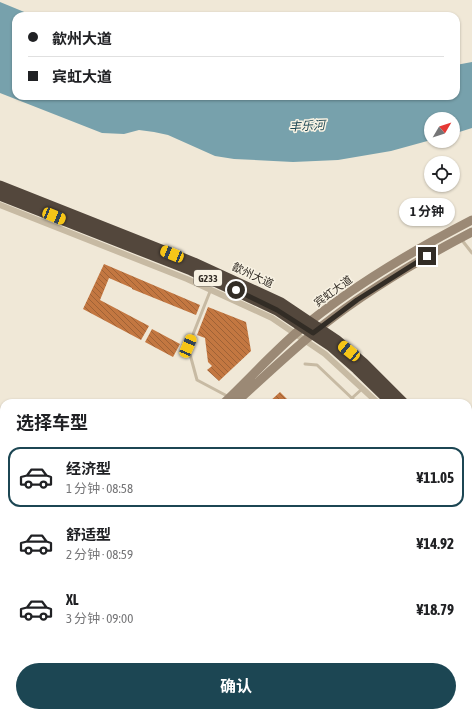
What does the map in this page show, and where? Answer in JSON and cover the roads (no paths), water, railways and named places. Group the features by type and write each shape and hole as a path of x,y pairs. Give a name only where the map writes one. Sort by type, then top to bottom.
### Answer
{"highway":[{"name":"歙州大道","path":"0,186 220,274 281,303 308,330 357,369 388,399"},
{"name":"歙州大道","path":"0,194 223,284 277,310 363,363 399,399"}],"main road":[{"name":"宾虹大道","path":"232,399 308,330 388,267 472,220"},
{"name":"宾虹大道","path":"308,330 394,276 472,232"}],"street":[{"path":"0,205 211,290 272,318 308,330 338,365 374,399"}],"lane":[{"path":"460,238 472,253"},
{"path":"211,290 188,346 197,380 227,399"},
{"path":"305,364 317,365 352,398 363,388"}],"water":[{"path":"0,2 24,12 12,12 12,98 0,93"},
{"name":"丰乐河","path":"472,62 472,128 460,132 460,112 424,112 424,142 391,151 338,160 293,162 234,159 215,156 168,135 139,130 124,134 102,133 18,100 460,100 460,64"}]}
